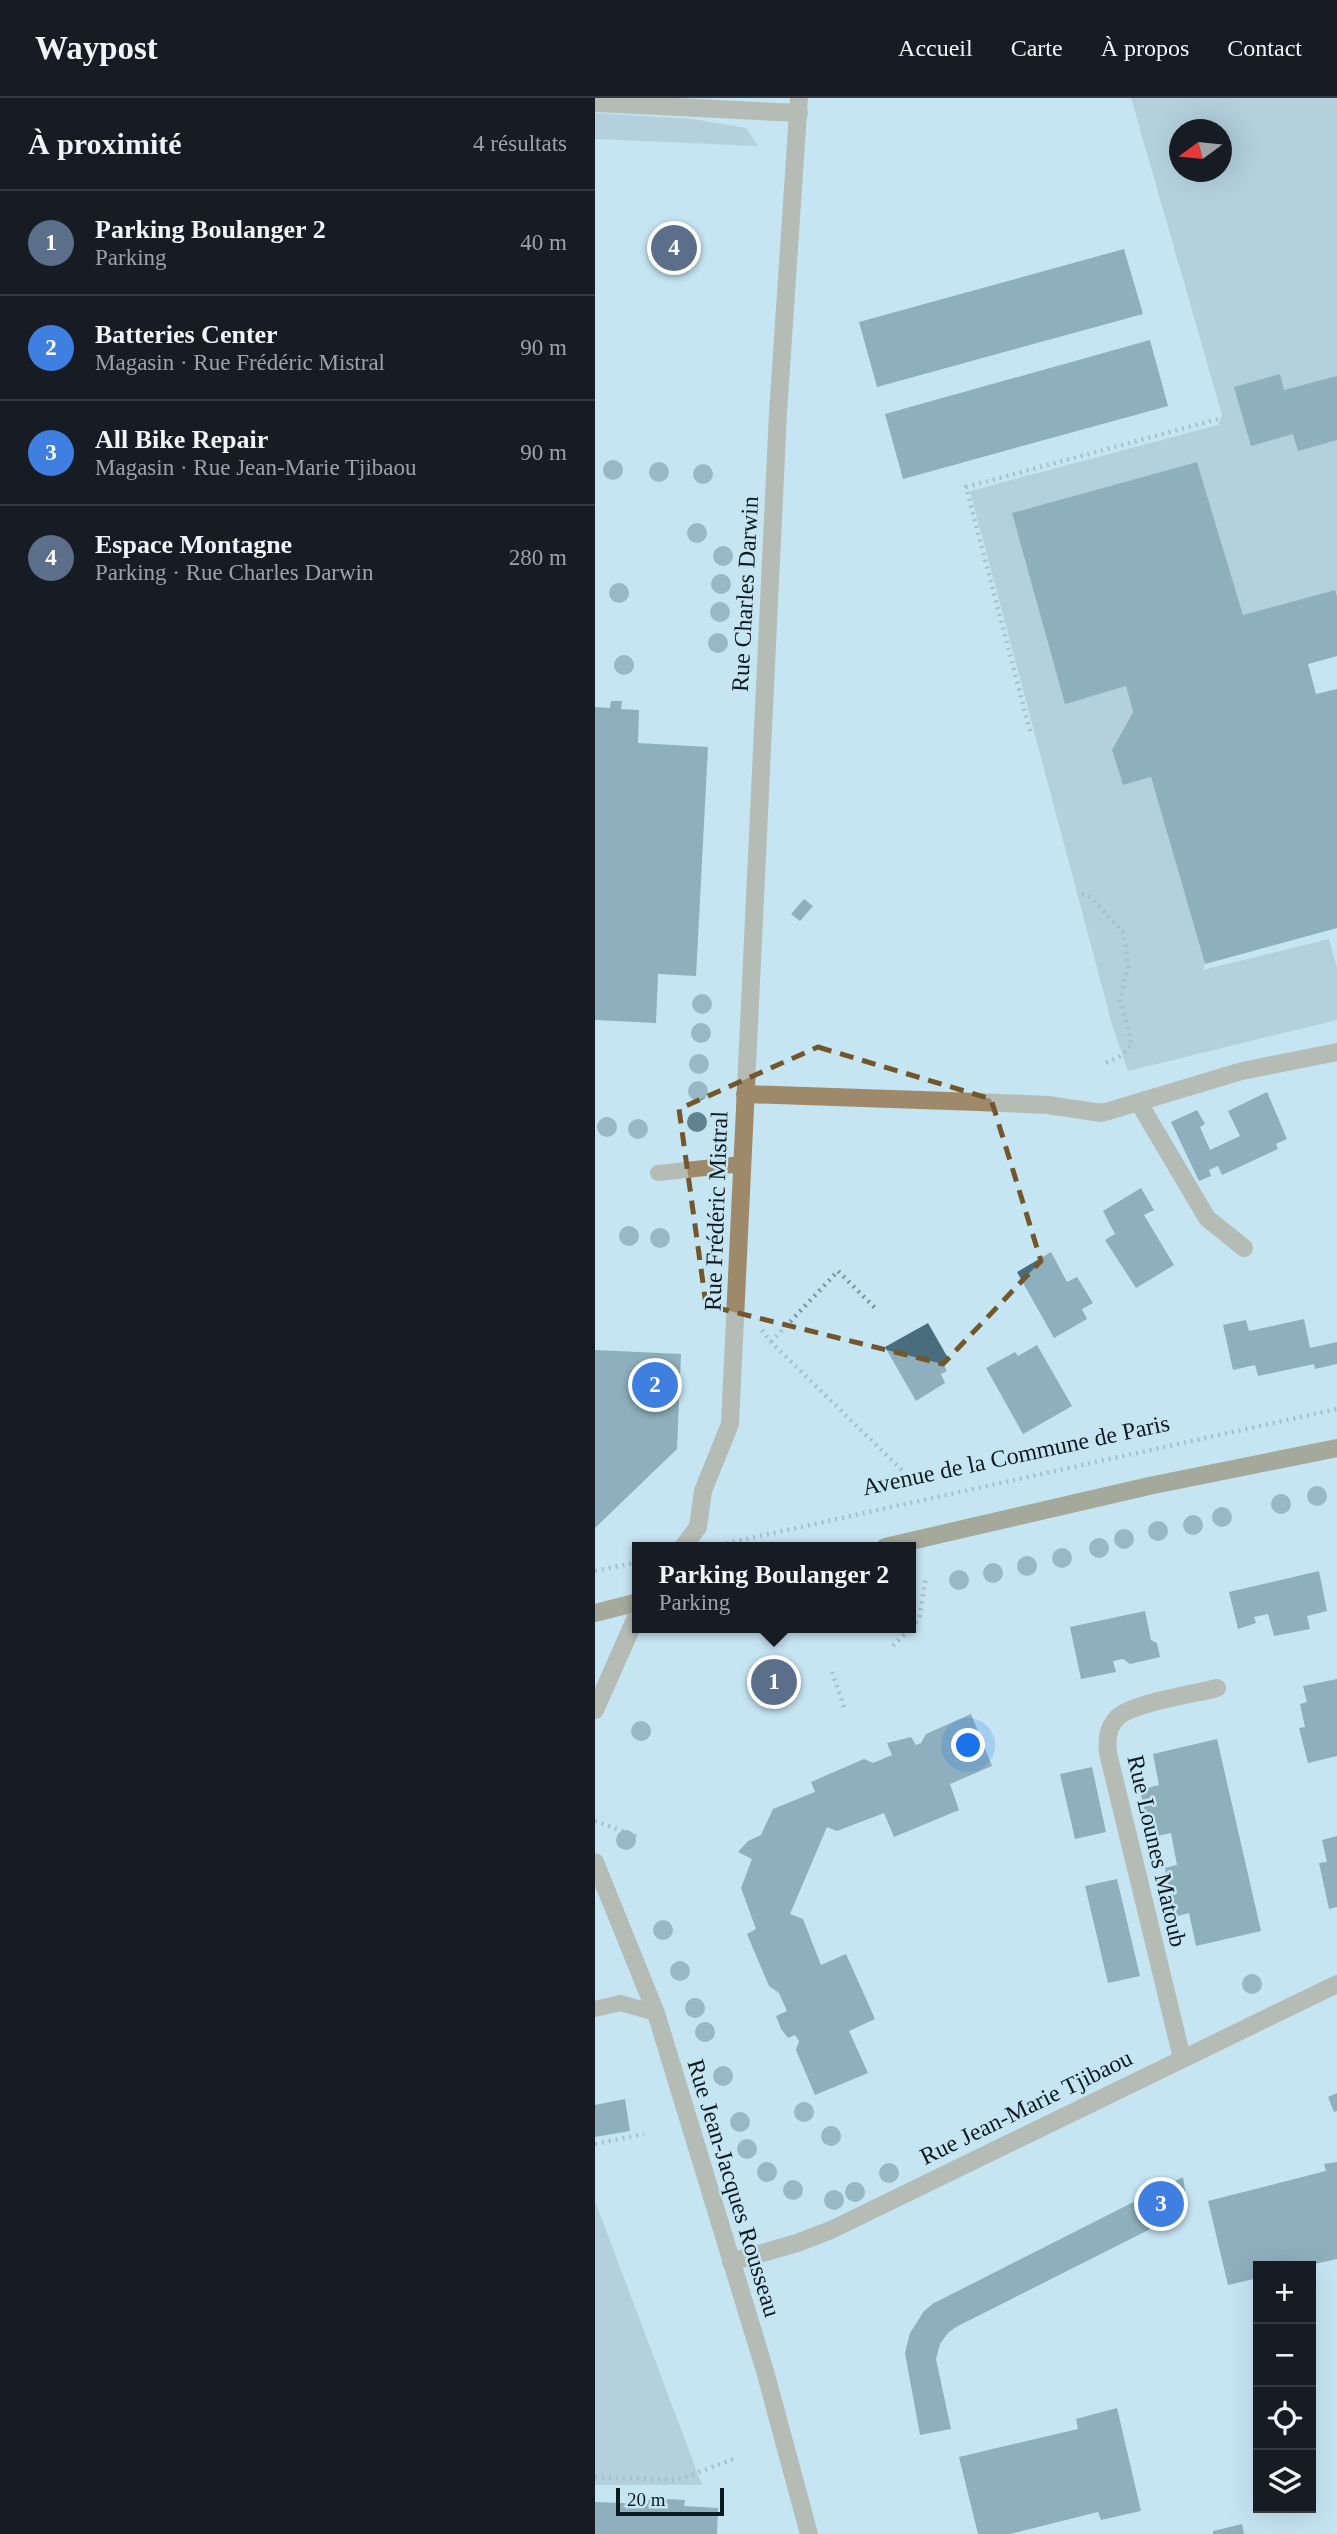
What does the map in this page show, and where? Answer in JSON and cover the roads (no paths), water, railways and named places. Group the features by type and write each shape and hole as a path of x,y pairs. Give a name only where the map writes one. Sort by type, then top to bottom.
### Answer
{"main road":[{"path":"907,1542 1149,1486 1337,1448"},
{"path":"595,1613 632,1604"}],"street":[{"path":"595,103 799,106"},
{"name":"Rue Charles Darwin","path":"745,1094 778,413 799,106"},
{"name":"Rue Frédéric Mistral","path":"687,1542 698,1527 703,1491 730,1424 745,1094 992,1102 1048,1105 1101,1113 1242,1071 1337,1052"},
{"path":"1139,1103 1207,1218 1244,1248"},
{"path":"595,1710 632,1627"},
{"name":"Rue Lounes Matoub","path":"1182,2058 1108,1753 1107,1734 1117,1718 1130,1709 1217,1688"},
{"name":"Rue Jean-Jacques Rousseau","path":"595,1862 656,2012 765,2371 809,2534"},
{"name":"Rue Jean-Marie Tjibaou","path":"731,2262 831,2230 1337,1984"}],"lane":[{"path":"658,1173 742,1164"},
{"path":"595,2009 620,2003 656,2012"}],"place":[{"name":"Espace Montagne","path":"674,248"},
{"name":"Batteries Center","path":"655,1385"},
{"name":"Parking Boulanger 2","path":"774,1682"},
{"name":"All Bike Repair","path":"1161,2204"}]}
